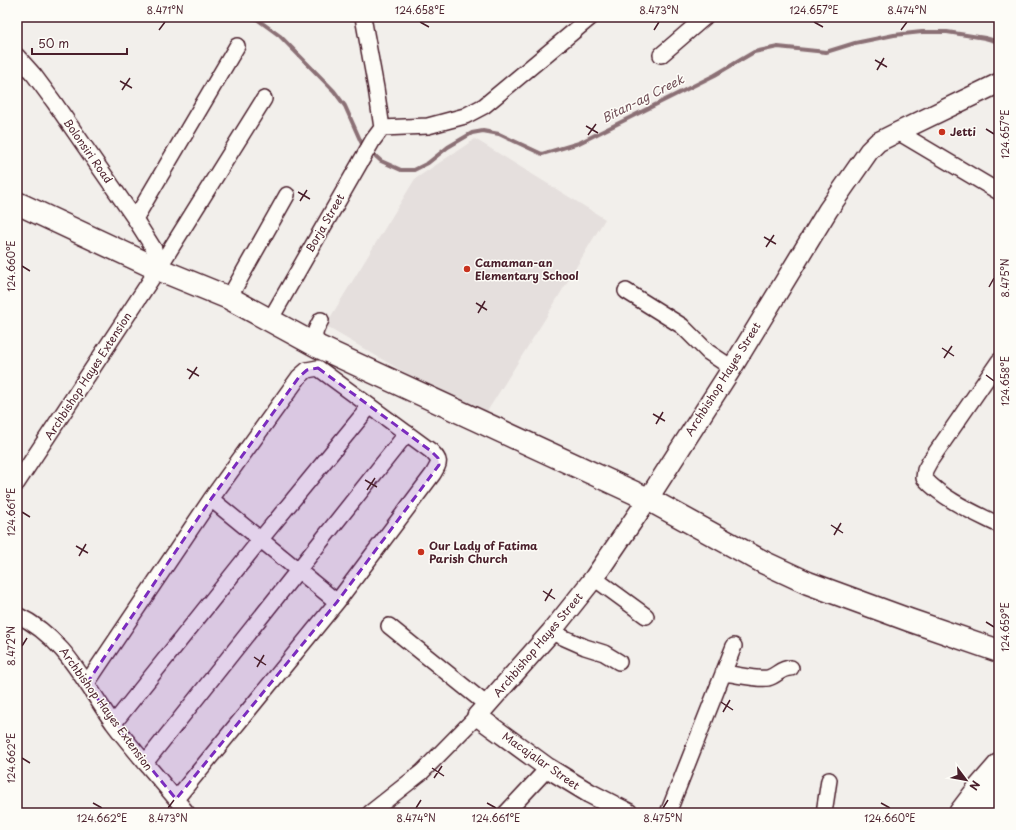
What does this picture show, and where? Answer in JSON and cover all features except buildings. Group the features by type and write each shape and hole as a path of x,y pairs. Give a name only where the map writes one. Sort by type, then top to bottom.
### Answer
{"main road":[{"path":"17,203 156,259 319,347 648,498 766,563 808,583 999,651"},
{"path":"960,813 999,765"},
{"path":"981,813 999,787"}],"street":[{"path":"363,17 382,128 428,126 465,116 484,106 591,17"},
{"path":"661,55 705,17"},
{"path":"135,219 237,46"},
{"name":"Bolonsiri Road","path":"17,56 34,75 54,102 135,219 156,259"},
{"name":"Archbishop Hayes Street","path":"482,711 551,632 594,578 732,368 828,210 859,164 878,142 999,84"},
{"name":"Archbishop Hayes Extension","path":"17,483 156,259 264,99"},
{"name":"Borja Street","path":"270,320 361,160 382,128"},
{"path":"898,132 999,192"},
{"path":"229,298 287,195"},
{"path":"626,291 682,326 708,352 732,368"},
{"path":"319,347 314,338 321,320"},
{"path":"999,361 930,461 925,470 924,478 931,487 959,505 999,524"},
{"path":"87,683 211,499 299,377 307,370 318,368 431,451 438,458 439,465 433,474 338,602 176,799"},
{"path":"114,723 260,540 370,406"},
{"path":"145,763 407,434"},
{"path":"211,499 338,602"},
{"path":"594,578 646,616"},
{"name":"Archbishop Hayes Extension","path":"17,615 32,622 46,632 60,646 114,723 187,813"},
{"path":"370,813 422,772 482,711 389,626"},
{"path":"551,632 585,647 604,653 619,662"},
{"path":"668,813 734,646"},
{"path":"723,673 764,678 772,676 785,668 791,668"},
{"name":"Macajalar Street","path":"482,711 548,768 589,793 628,813"},
{"path":"506,813 548,768"},
{"path":"824,813 829,780"}],"highlighted area":[{"path":"318,368 431,451 438,458 439,465 337,602 176,799 114,723 87,683 211,499 299,377 307,370"}],"shaded area":[{"name":"Camaman-an Elementary School","path":"475,139 605,219 483,418 325,326 415,179"}],"waterway":[{"name":"Bitan-ag Creek","path":"254,17 280,36 334,91 345,106 361,142 365,146"},
{"name":"Bitan-ag Creek","path":"370,151 381,161 401,170 414,170 428,163 448,147 472,133 483,131 499,134 542,154 579,143 715,75 754,52 778,47 826,52 855,43 894,35 922,32 947,32 985,38 999,42"}],"place":[{"name":"Jetti","path":"942,132"},
{"name":"Camaman-an Elementary School","path":"467,269"},
{"name":"Our Lady of Fatima Parish Church","path":"421,552"}]}
